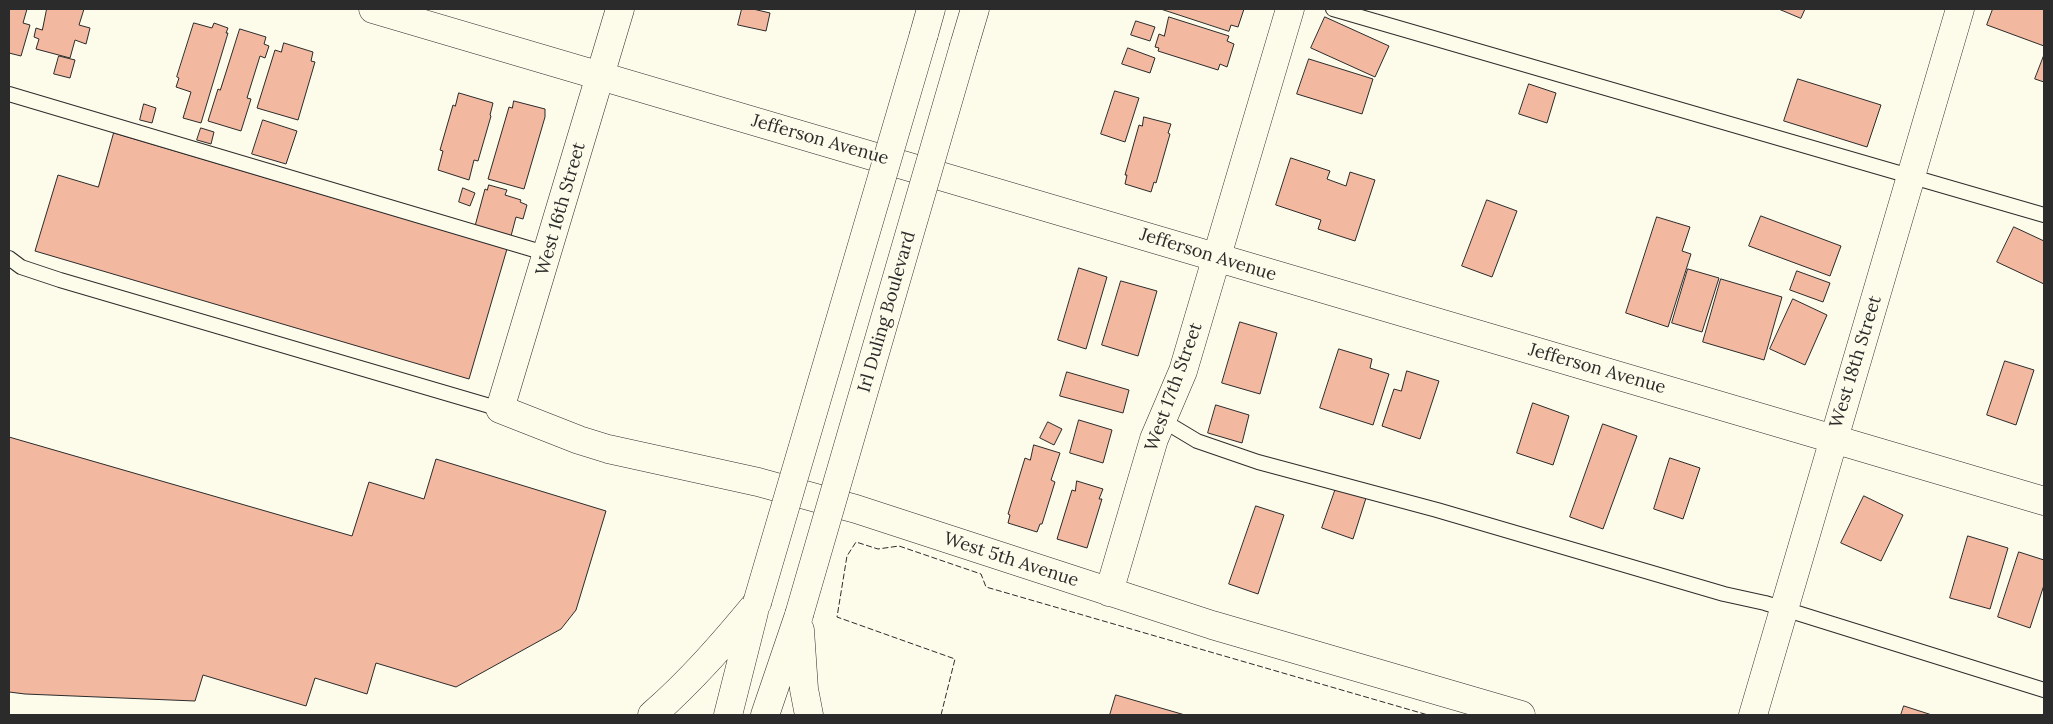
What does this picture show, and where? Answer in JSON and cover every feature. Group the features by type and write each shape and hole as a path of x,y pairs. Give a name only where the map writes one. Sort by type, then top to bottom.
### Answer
{"main road":[{"name":"Jefferson Avenue","path":"373,9 2044,501"},
{"name":"West 16th Street","path":"500,409 620,9"},
{"name":"Irl Duling Boulevard","path":"765,715 799,615 975,9"},
{"name":"West 17th Street","path":"1108,592 1154,439 1183,371 1290,9"},
{"name":"West 18th Street","path":"1753,715 1960,9"},
{"path":"728,715 757,603 928,21"},
{"name":"West 5th Avenue","path":"500,409 601,447 758,482 856,509 1212,625 1521,715"},
{"path":"652,715 719,650 757,603"},
{"path":"799,615 801,661 809,715"}],"lane":[{"path":"1334,9 2044,215"},
{"path":"9,94 548,254"},
{"path":"9,258 22,267 60,280 500,409"},
{"path":"1162,420 1198,441 1258,462 1437,510 1547,544 1784,609 2044,690"}],"building":[{"path":"9,9 27,9 23,23 30,25 21,56 9,53"},
{"path":"47,9 84,9 79,25 90,28 86,44 75,40 70,58 36,49 39,39 34,37 36,28 42,30"},
{"path":"742,9 753,9 770,13 766,31 738,25"},
{"path":"1161,9 1244,9 1238,27 1231,25 1229,31"},
{"path":"1779,9 1805,9 1801,18"},
{"path":"1993,9 2044,9 2044,46 1987,25"},
{"path":"1169,17 1229,36 1227,41 1234,44 1227,67 1220,64 1218,70 1158,51 1159,48 1155,47 1159,34 1164,36"},
{"path":"1325,17 1389,46 1375,77 1311,48"},
{"path":"1136,21 1155,27 1150,41 1131,35"},
{"path":"194,23 212,28 214,23 228,28 201,123 183,118 191,92 176,87 179,78 177,77"},
{"path":"240,29 266,37 264,44 269,46 265,58 260,56 247,98 251,99 241,131 208,121"},
{"path":"284,43 313,52 311,61 315,62 298,120 257,108 275,50 281,52"},
{"path":"1128,48 1155,58 1150,73 1122,64"},
{"path":"2044,55 2044,82 2035,79"},
{"path":"59,56 75,60 70,78 54,74"},
{"path":"1309,59 1373,79 1362,114 1297,94"},
{"path":"1798,79 1881,105 1867,147 1784,121"},
{"path":"1529,84 1556,93 1547,123 1519,114"},
{"path":"1115,91 1139,98 1125,142 1101,134"},
{"path":"459,93 493,103 478,161 474,160 469,180 438,170 443,151 440,150 453,105 455,106"},
{"path":"514,101 545,109 545,117 524,189 488,179 509,107 512,108"},
{"path":"144,104 156,108 152,123 140,120"},
{"path":"1144,117 1171,124 1156,183 1154,182 1151,192 1125,184 1127,175 1125,175 1139,125 1142,126"},
{"path":"263,120 297,131 286,164 252,154"},
{"path":"201,128 214,132 211,144 197,140"},
{"path":"114,133 507,249 469,379 35,251 58,175 98,187"},
{"path":"1291,158 1330,171 1327,179 1346,186 1350,172 1375,180 1355,241 1318,229 1321,220 1276,205"},
{"path":"489,185 507,190 505,195 521,200 520,202 527,205 523,219 516,217 511,236 475,226 485,189 487,190"},
{"path":"463,188 475,193 470,206 459,202"},
{"path":"1487,200 1517,211 1492,277 1462,266"},
{"path":"1761,216 1841,246 1830,276 1749,246"},
{"path":"1657,217 1690,227 1682,251 1691,254 1668,327 1626,313"},
{"path":"2014,227 2044,241 2044,284 1997,262"},
{"path":"1079,268 1107,277 1086,349 1058,340"},
{"path":"1688,269 1719,278 1702,332 1672,323"},
{"path":"1797,271 1830,283 1823,302 1790,290"},
{"path":"1721,279 1782,297 1764,360 1703,342"},
{"path":"1121,281 1157,291 1138,356 1102,345"},
{"path":"1793,299 1827,315 1805,365 1770,349"},
{"path":"1240,322 1277,333 1260,394 1222,383"},
{"path":"1339,349 1372,359 1370,368 1389,374 1373,425 1320,408"},
{"path":"2005,361 2034,370 2016,425 1987,415"},
{"path":"1407,371 1439,381 1420,439 1382,426 1394,389 1401,391"},
{"path":"1067,372 1129,390 1123,413 1060,396"},
{"path":"1533,403 1569,416 1553,465 1517,453"},
{"path":"1216,405 1249,415 1242,443 1208,433"},
{"path":"1079,420 1112,430 1103,463 1070,453"},
{"path":"1048,422 1062,429 1054,445 1040,438"},
{"path":"1603,424 1637,436 1603,529 1570,517"},
{"path":"9,437 352,536 369,482 424,499 436,459 606,511 576,610 561,629 456,687 376,663 367,694 315,678 306,706 203,675 195,701 25,694 9,692"},
{"path":"1034,445 1060,453 1051,480 1055,482 1042,524 1040,524 1037,532 1008,523 1010,515 1008,514 1025,458 1030,460"},
{"path":"1670,458 1700,468 1683,519 1654,509"},
{"path":"1077,481 1103,489 1099,499 1102,499 1087,548 1057,539 1072,490 1075,491"},
{"path":"1336,488 1366,498 1353,539 1322,528"},
{"path":"1864,496 1903,515 1881,561 1841,543"},
{"path":"1256,506 1284,515 1258,594 1229,584"},
{"path":"1968,536 2008,548 1990,609 1950,598"},
{"path":"2019,552 2044,560 2044,585 2030,628 1998,617"},
{"path":"1116,695 1185,715 1110,715"},
{"path":"1904,706 1932,715 1901,715"}],"fence":[{"path":"941,715 955,659 837,617 847,556 856,542 878,549 899,546 981,574 986,587 1428,715"}]}
